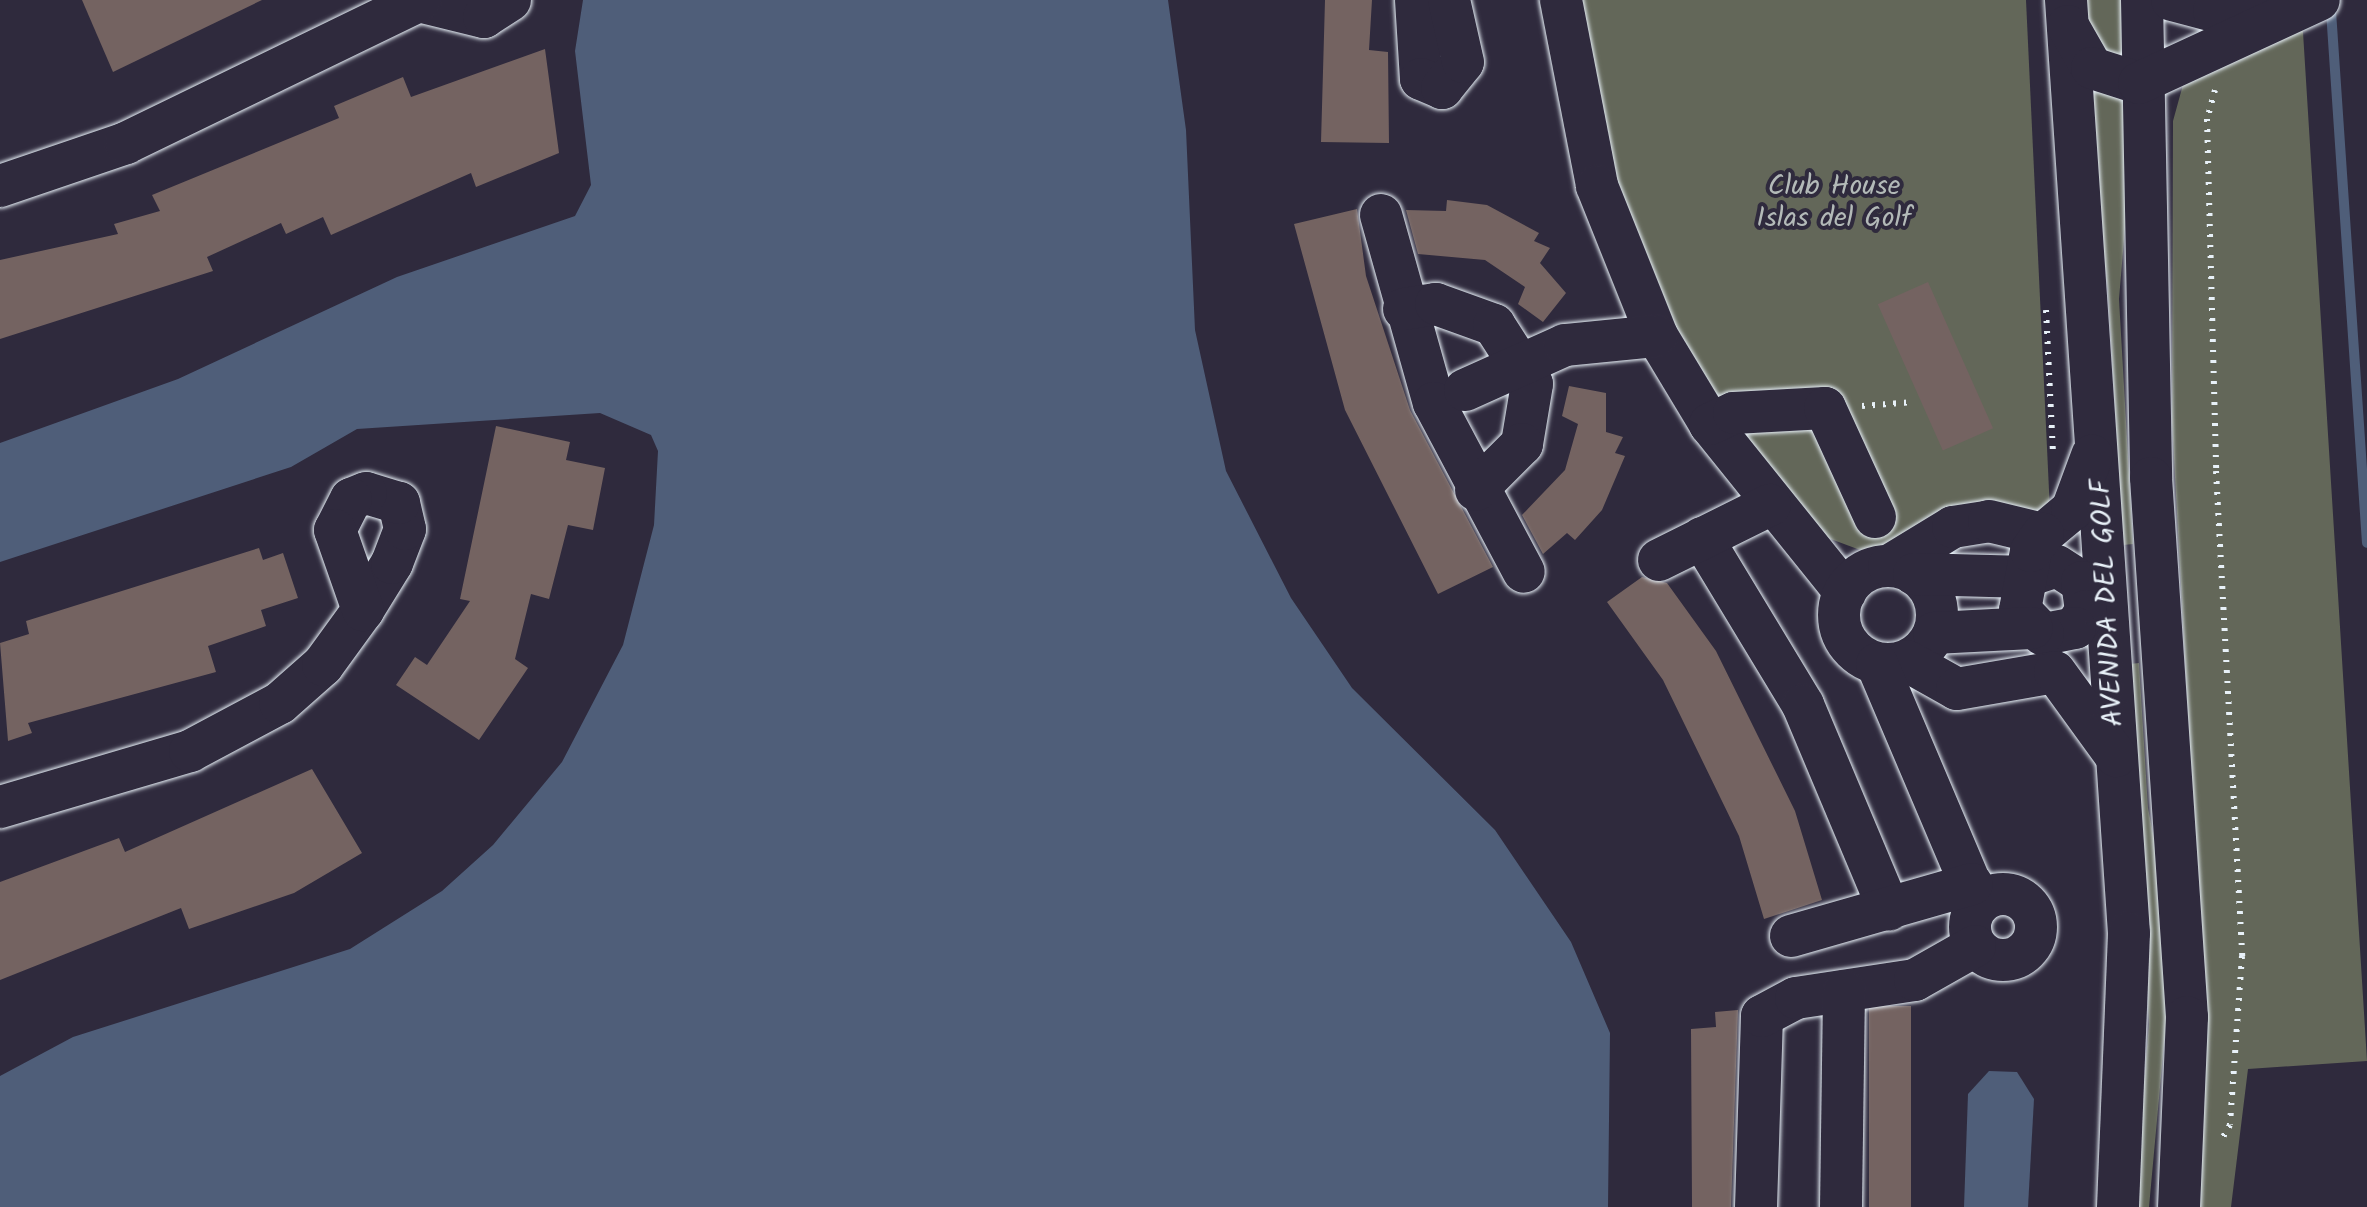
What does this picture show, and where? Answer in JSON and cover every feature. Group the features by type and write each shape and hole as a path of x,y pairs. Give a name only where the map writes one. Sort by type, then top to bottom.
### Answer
{"street":[{"path":"0,186 126,143 420,1 484,17 510,0"},
{"path":"1416,0 1420,79 1442,88 1463,62 1450,0"},
{"path":"1561,0 1597,186 1666,352 1710,424 1770,505 1844,592 1843,636 1906,653 1957,689 2054,672"},
{"name":"AVENIDA DEL GOLF","path":"2142,0 2149,80 2158,575 2187,1017 2178,1207"},
{"path":"2172,0 2214,10 2251,0"},
{"path":"2067,12 2092,68 2149,80 2319,0"},
{"name":"AVENIDA DEL GOLF","path":"2067,12 2097,437 2092,576 2064,629 2116,756 2130,1070 2118,1207"},
{"path":"1381,215 1404,309 1476,490 1524,572"},
{"path":"1404,309 1468,311 1494,324 1533,364 1534,409 1522,444 1476,490"},
{"path":"1465,390 1533,364 1565,345 1666,352"},
{"path":"1710,424 1734,413 1825,408 1875,516"},
{"path":"2064,629 2020,610 2043,534 2083,492 2097,437"},
{"path":"1660,560 1770,505"},
{"path":"1902,570 1952,526 1988,521 2043,534"},
{"path":"1702,538 1804,705 1889,910"},
{"path":"1844,592 1863,573 1902,570 2029,576 2057,566 2092,576 2158,575"},
{"path":"1902,570 1936,607 1906,653 1975,911"},
{"path":"0,807 239,730 322,666 363,610"},
{"path":"1906,653 2064,629 2162,630"},
{"path":"2064,629 2054,672 2116,756"},
{"path":"1790,936 1889,910 1975,911"},
{"path":"1756,1207 1762,1016 1844,991 1928,975 1975,911"},
{"path":"1841,1207 1844,991"}],"path":[{"path":"2214,1154 2230,1125 2242,956 2207,119 2228,45"},
{"path":"1825,408 1914,402"}],"green space":[{"name":"Club House Islas del Golf","path":"1574,0 2026,0 2050,512 1871,554 1809,531 1695,374 1613,196"},
{"path":"2081,0 2126,0 2123,64 2101,62"},
{"path":"2302,16 2367,1061 2248,1069 2231,1207 2188,1207 2194,825 2172,422 2173,121 2184,81"},
{"path":"2083,80 2125,92 2131,157 2119,299 2133,544 2123,545 2108,290"},
{"path":"2139,663 2148,808 2165,895 2166,1022 2149,1207 2133,1207 2149,1024 2130,664"}],"water":[{"path":"583,0 1168,0 1186,130 1195,330 1226,471 1291,598 1352,688 1495,830 1571,942 1610,1033 1608,1207 0,1207 0,1076 73,1037 350,949 442,891 493,845 562,762 623,645 654,525 658,451 651,435 600,413 357,429 291,467 0,562 0,443 178,379 397,277 575,216 591,185 575,51"},
{"path":"1989,1071 2017,1072 2034,1099 2028,1207 1964,1207 1968,1094"}],"building":[{"path":"82,0 262,0 113,72"},
{"path":"1325,0 1372,0 1369,50 1388,52 1389,143 1321,142"},
{"path":"545,49 559,153 476,187 471,173 331,235 323,217 286,234 281,223 207,257 213,271 0,339 0,260 118,234 114,224 160,211 152,195 339,118 334,106 403,77 411,97"},
{"path":"1447,200 1487,205 1539,233 1534,241 1550,248 1540,263 1566,293 1543,322 1518,304 1525,287 1485,260 1418,254 1406,210 1446,211"},
{"path":"1357,209 1366,276 1410,410 1493,567 1438,594 1345,410 1294,224"},
{"path":"1928,282 1993,428 1943,451 1878,304"},
{"path":"1569,386 1606,393 1606,432 1623,437 1615,453 1625,456 1602,510 1575,540 1567,533 1543,554 1522,515 1565,470 1578,424 1562,416"},
{"path":"496,426 570,442 566,460 605,468 593,530 568,525 549,599 531,594 515,659 528,668 479,740 396,685 415,657 427,665 470,601 460,599"},
{"path":"259,548 263,560 283,553 298,598 261,610 266,626 208,646 216,672 28,723 32,733 8,741 0,643 29,634 26,621"},
{"path":"1642,577 1667,583 1716,651 1795,811 1822,900 1764,919 1739,836 1663,680 1607,602"},
{"path":"312,769 362,853 294,893 189,929 181,908 0,980 0,882 119,838 125,852"},
{"path":"1869,1006 1911,1006 1911,1207 1869,1207"},
{"path":"1738,1010 1731,1207 1692,1207 1691,1029 1716,1027 1715,1012"}],"waterway":[{"path":"2331,11 2367,543"}]}
